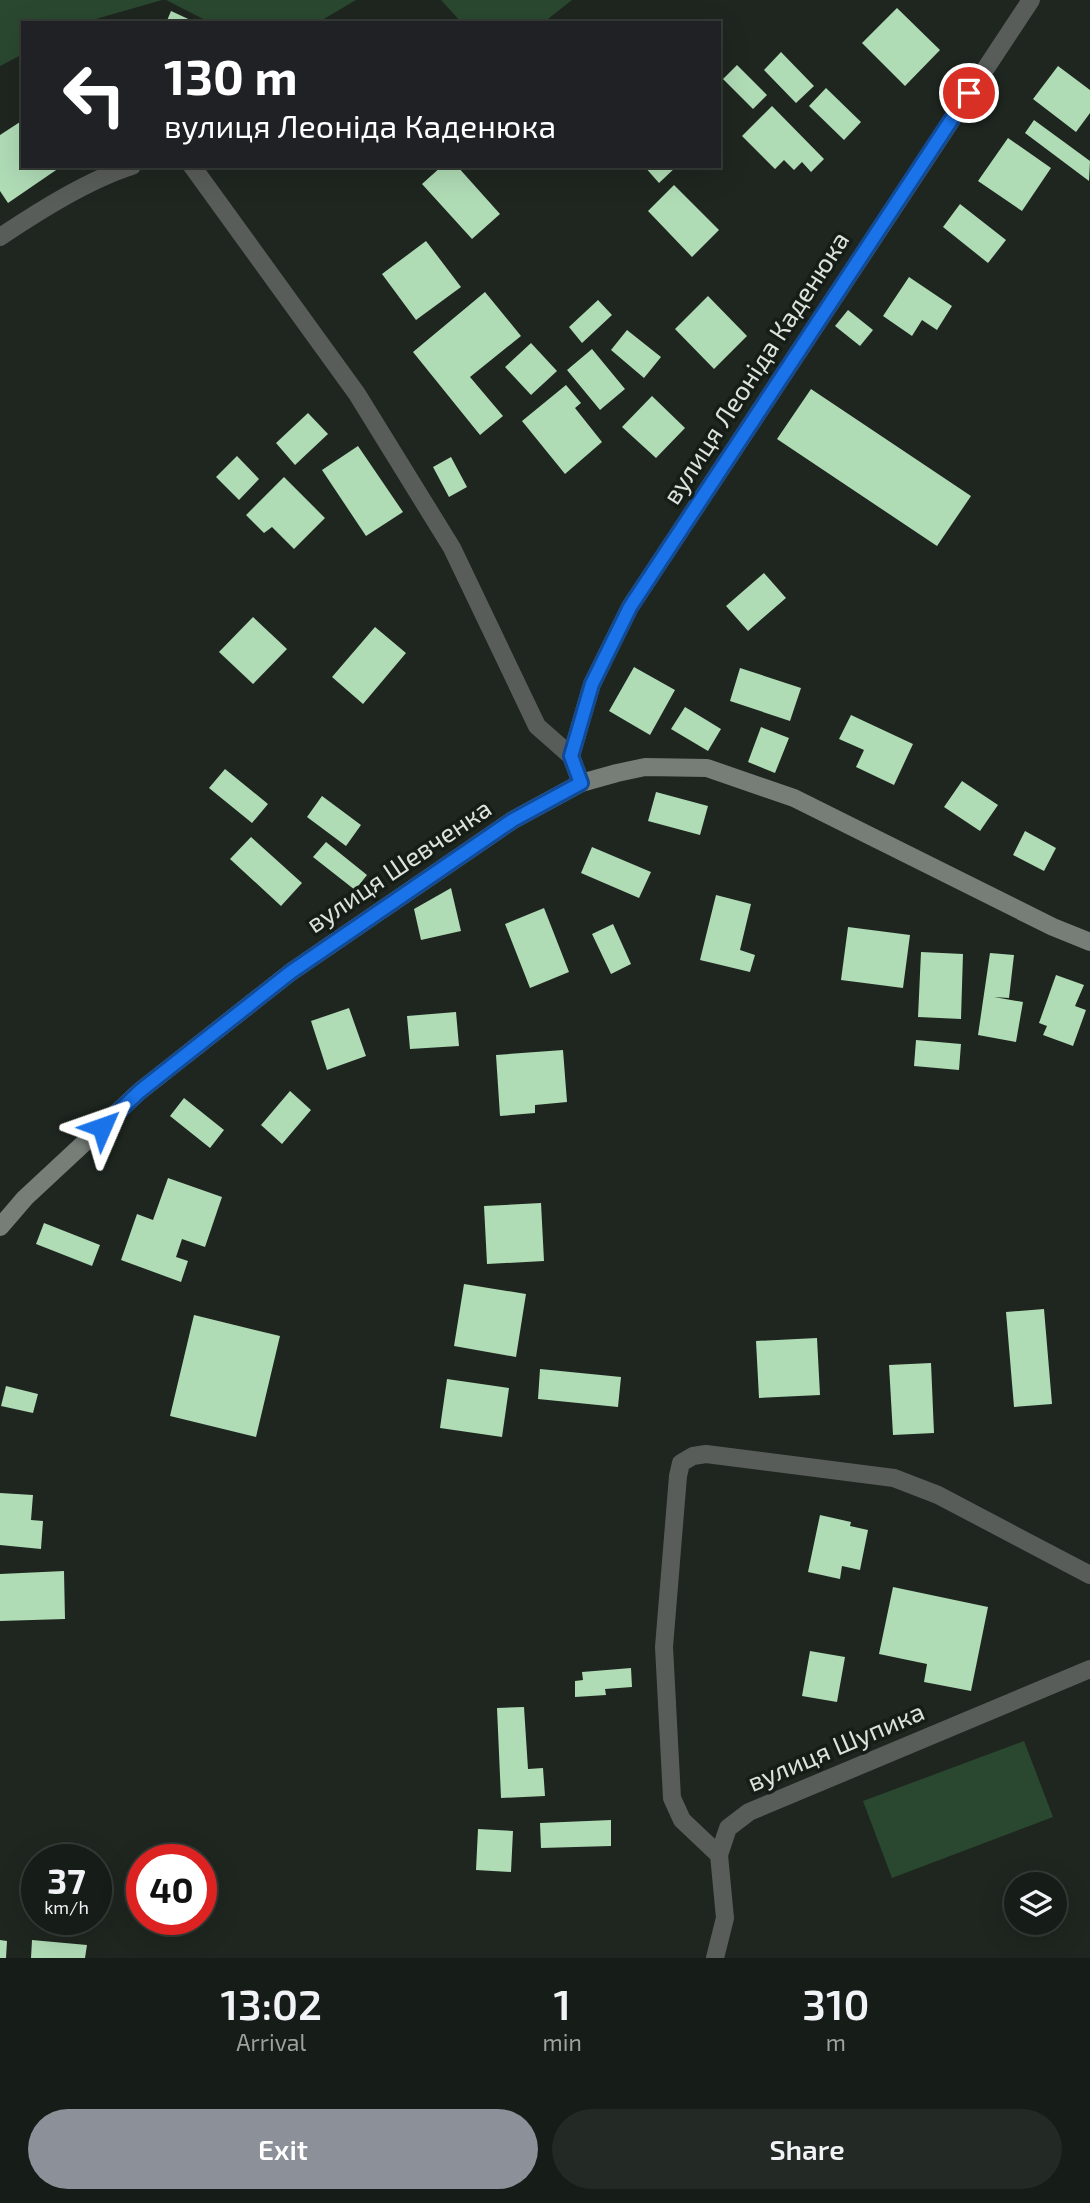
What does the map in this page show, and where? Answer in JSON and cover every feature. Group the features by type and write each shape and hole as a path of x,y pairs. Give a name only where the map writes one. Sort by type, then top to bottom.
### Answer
{"street":[{"name":"вулиця Леоніда Каденюка","path":"571,756 592,684 630,607 1031,0"},
{"path":"0,237 111,173 126,168"},
{"path":"193,168 357,394 452,548 537,726 571,756 581,783"},
{"name":"вулиця Шевченка","path":"0,1227 25,1198 140,1091 291,972 513,820 581,783 645,767 707,768 794,799 1053,927 1090,942"},
{"path":"715,1958 725,1918 719,1855 682,1820 672,1798 664,1647 681,1463 693,1455 706,1454 894,1478 938,1495 1090,1575"},
{"name":"вулиця Шупика","path":"719,1855 729,1828 749,1812 1090,1669"}],"green space":[{"path":"0,0 162,0 89,21 21,21 21,55 0,66"},
{"path":"166,0 356,0 320,21 207,21"},
{"path":"441,0 572,0 546,21 460,21"},
{"path":"1024,1741 1053,1817 892,1878 863,1801"}],"building":[{"path":"897,8 940,50 905,86 862,43"},
{"path":"171,11 193,21 167,21"},
{"path":"781,52 814,86 796,103 764,70"},
{"path":"737,65 767,95 753,109 723,79"},
{"path":"1058,66 1090,90 1090,113 1076,132 1033,99"},
{"path":"826,88 861,122 844,140 809,106"},
{"path":"772,106 824,159 811,172 802,162 794,170 784,160 775,169 742,136"},
{"path":"1034,120 1090,161 1089,181 1025,133"},
{"path":"21,121 21,168 59,168 8,203 0,191 0,135"},
{"path":"1008,138 1051,168 1022,211 978,181"},
{"path":"440,168 459,168 500,214 472,239 422,184"},
{"path":"646,168 675,168 659,183"},
{"path":"674,185 719,230 692,257 648,211"},
{"path":"960,204 1006,240 988,263 943,227"},
{"path":"426,241 461,287 416,320 382,274"},
{"path":"909,277 952,306 937,330 922,320 912,336 883,316"},
{"path":"485,292 521,336 470,377 503,416 480,435 413,352"},
{"path":"708,296 747,336 714,369 675,329"},
{"path":"598,300 612,315 582,343 569,327"},
{"path":"848,310 873,330 860,346 835,326"},
{"path":"627,330 661,357 644,378 611,350"},
{"path":"531,343 557,371 531,395 505,367"},
{"path":"592,349 625,389 600,410 567,370"},
{"path":"566,385 581,403 575,408 602,442 565,474 522,421"},
{"path":"811,389 971,496 937,546 777,439"},
{"path":"652,396 685,428 656,458 622,427"},
{"path":"308,413 328,434 295,465 276,443"},
{"path":"358,446 403,512 366,536 322,470"},
{"path":"237,456 259,479 239,500 216,477"},
{"path":"451,457 467,487 449,497 433,467"},
{"path":"284,477 325,518 294,549 272,527 264,533 246,515"},
{"path":"764,573 786,598 748,631 726,606"},
{"path":"253,617 287,649 253,684 219,652"},
{"path":"375,627 406,653 363,704 332,677"},
{"path":"634,667 675,690 650,735 609,711"},
{"path":"740,668 801,688 790,721 730,701"},
{"path":"685,707 721,729 708,751 671,729"},
{"path":"851,715 913,744 894,785 856,767 864,750 839,739"},
{"path":"761,727 789,738 775,773 748,762"},
{"path":"225,769 268,804 252,823 209,788"},
{"path":"962,781 998,805 980,831 944,807"},
{"path":"656,792 708,806 700,835 648,821"},
{"path":"322,796 361,825 346,846 307,817"},
{"path":"1025,831 1056,848 1044,871 1013,855"},
{"path":"251,837 302,883 281,906 230,859"},
{"path":"326,842 367,875 355,890 313,857"},
{"path":"592,847 651,872 639,898 581,873"},
{"path":"451,888 461,931 421,940 414,909"},
{"path":"716,895 751,904 740,950 755,955 750,972 700,960"},
{"path":"544,908 569,972 530,988 505,924"},
{"path":"613,924 631,964 611,974 592,934"},
{"path":"848,927 910,935 903,988 841,980"},
{"path":"921,952 963,954 961,1019 918,1017"},
{"path":"990,953 1014,955 1009,998 994,997 1023,1002 1016,1042 978,1035"},
{"path":"1056,975 1084,985 1075,1006 1086,1010 1073,1046 1043,1035 1047,1026 1039,1023"},
{"path":"349,1008 366,1056 327,1070 311,1021"},
{"path":"456,1012 459,1046 410,1049 407,1016"},
{"path":"916,1040 961,1044 959,1070 914,1066"},
{"path":"563,1050 567,1102 535,1105 535,1113 500,1116 496,1055"},
{"path":"290,1091 311,1110 282,1144 261,1125"},
{"path":"184,1098 224,1130 210,1148 170,1116"},
{"path":"168,1178 222,1197 205,1247 182,1239 176,1257 188,1261 181,1282 121,1260 137,1214 153,1220"},
{"path":"541,1203 544,1261 487,1264 484,1206"},
{"path":"44,1223 100,1245 92,1266 36,1244"},
{"path":"464,1284 526,1294 516,1357 454,1346"},
{"path":"1044,1309 1052,1404 1014,1407 1006,1312"},
{"path":"194,1315 280,1336 256,1437 170,1416"},
{"path":"817,1338 820,1395 759,1398 756,1341"},
{"path":"931,1363 934,1433 893,1435 889,1365"},
{"path":"540,1369 621,1377 618,1407 538,1399"},
{"path":"447,1379 509,1388 502,1437 440,1428"},
{"path":"6,1386 38,1394 33,1413 1,1406"},
{"path":"0,1493 33,1495 31,1520 43,1521 41,1549 0,1545"},
{"path":"820,1515 851,1522 850,1526 868,1530 860,1570 842,1566 840,1579 808,1572"},
{"path":"64,1571 65,1619 0,1621 0,1574"},
{"path":"893,1587 988,1607 971,1691 924,1682 927,1664 879,1654"},
{"path":"810,1651 845,1657 837,1702 802,1696"},
{"path":"631,1668 632,1687 605,1689 606,1695 575,1697 575,1681 583,1680 582,1672"},
{"path":"524,1707 528,1769 543,1768 545,1796 501,1798 497,1708"},
{"path":"611,1820 611,1846 541,1848 540,1823"},
{"path":"478,1829 513,1831 511,1872 476,1870"},
{"path":"0,1940 7,1941 6,1958 0,1958"},
{"path":"32,1940 87,1945 85,1958 31,1958"}],"route":[{"path":"102,1127 140,1091 291,972 513,820 581,783 571,756 592,684 630,607 969,93"}]}
